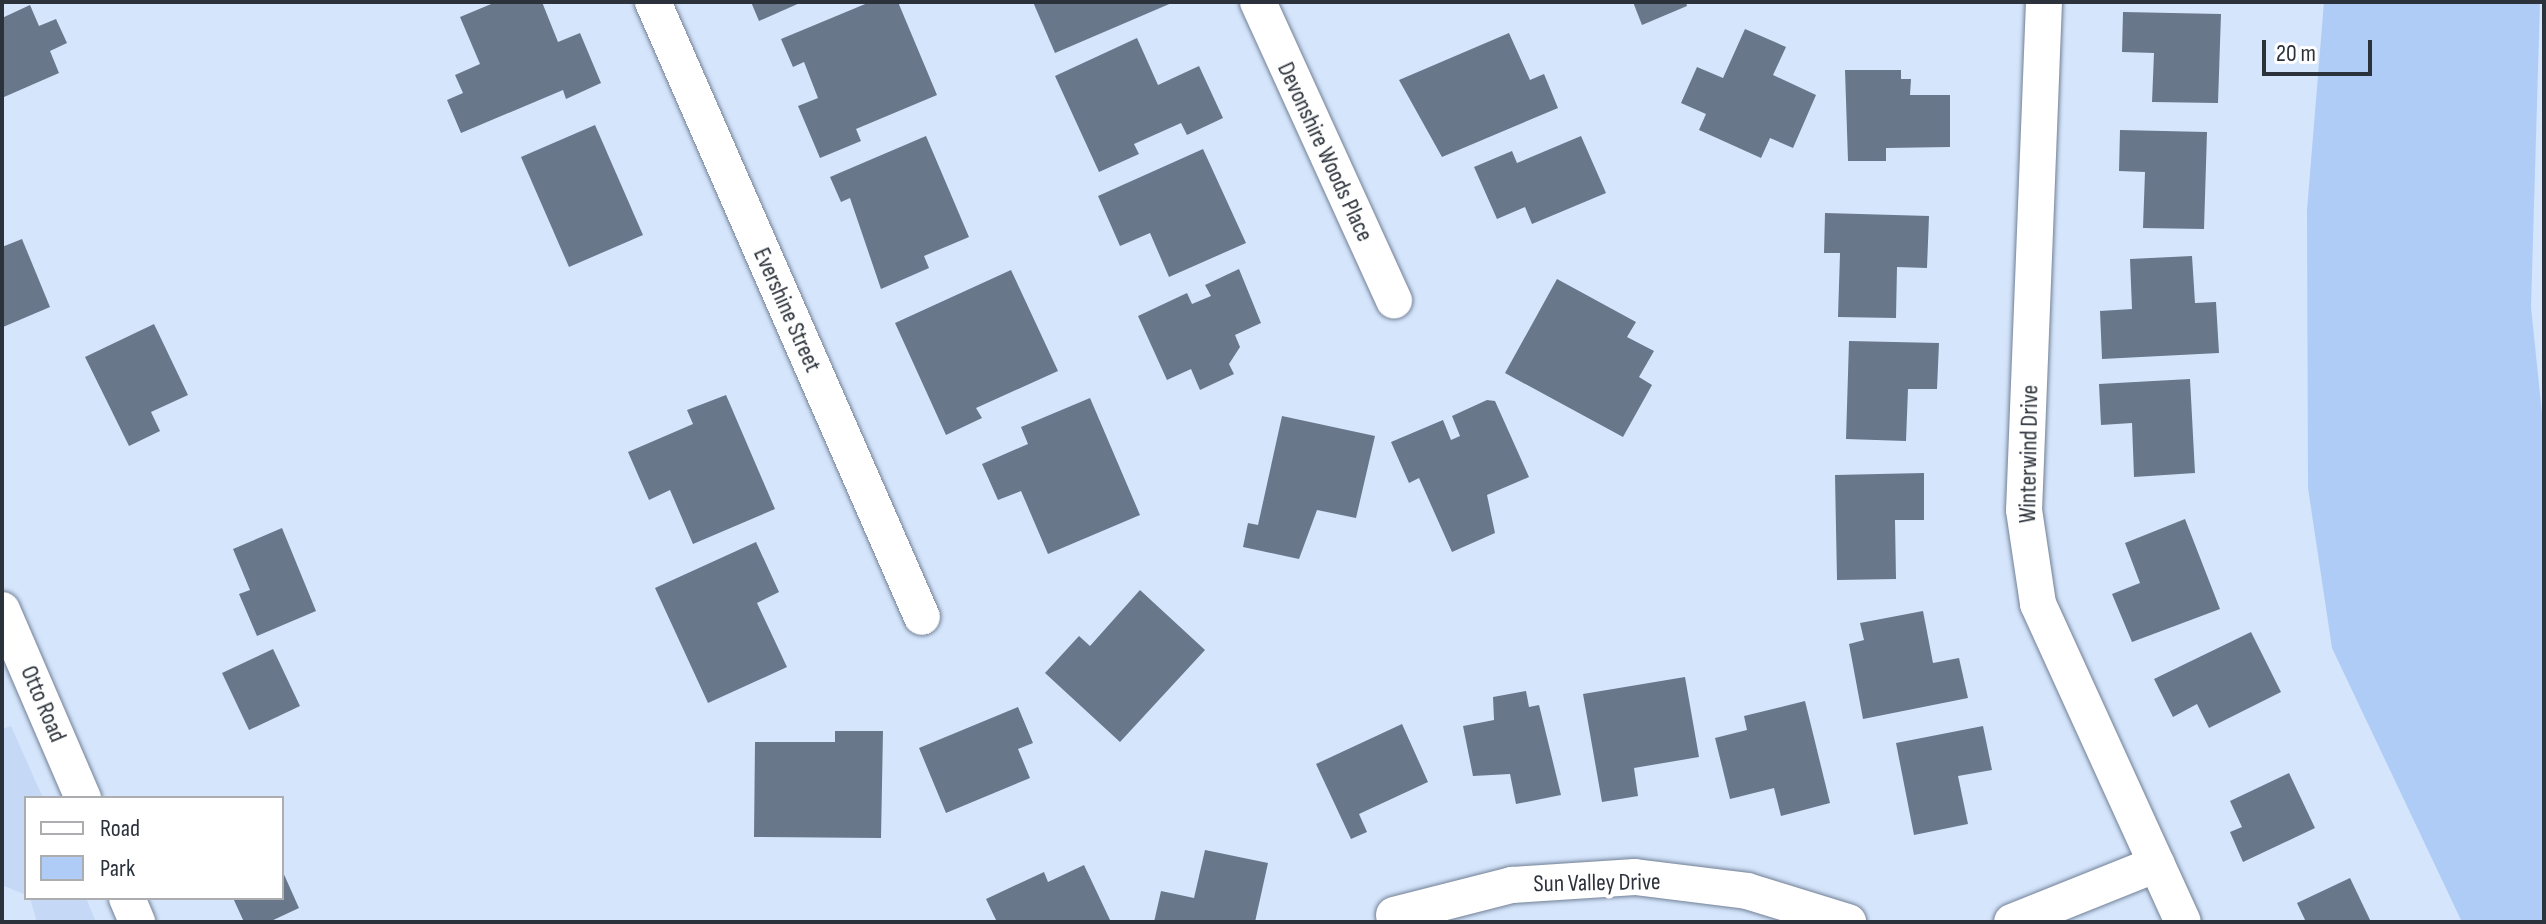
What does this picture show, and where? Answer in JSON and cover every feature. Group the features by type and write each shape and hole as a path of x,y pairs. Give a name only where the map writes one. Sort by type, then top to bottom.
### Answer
{"street":[{"name":"Evershine Street","path":"653,2 922,617"},
{"name":"Devonshire Woods Place","path":"1258,2 1394,300"},
{"name":"Winterwind Drive","path":"2044,2 2024,510 2038,604 2183,922"},
{"name":"Otto Road","path":"2,610 82,796"},
{"path":"2012,922 2157,864"},
{"name":"Sun Valley Drive","path":"1394,915 1512,885 1635,877 1747,891 1848,922"},
{"path":"128,900 137,922"}],"shaded area":[{"path":"11,726 42,796 24,796 24,894 2,885 2,729"},
{"path":"31,900 87,900 96,922 37,922"}],"green space":[{"path":"2324,2 2540,2 2531,307 2544,433 2544,922 2462,922 2332,648 2308,488 2307,210"}],"building":[{"path":"496,2 542,2 558,42 580,33 601,83 566,99 563,90 461,133 447,100 463,93 455,75 480,64 460,17"},
{"path":"751,2 802,2 759,21"},
{"path":"870,2 898,2 937,95 856,129 861,141 820,158 798,106 818,98 804,62 793,67 781,39"},
{"path":"1033,2 1174,2 1055,53"},
{"path":"1633,2 1686,2 1687,6 1642,25"},
{"path":"30,5 39,26 56,19 67,43 50,51 59,73 4,97 2,18"},
{"path":"2123,12 2221,14 2218,103 2152,102 2154,53 2122,52"},
{"path":"1745,29 1786,47 1773,75 1816,95 1793,148 1770,138 1761,158 1699,130 1706,114 1681,103 1697,67 1723,78"},
{"path":"1509,33 1530,80 1544,74 1558,108 1442,157 1399,80"},
{"path":"1137,38 1158,85 1199,66 1223,118 1187,135 1181,123 1134,144 1139,154 1099,172 1055,76"},
{"path":"1845,70 1901,70 1901,79 1911,79 1910,95 1950,95 1950,147 1886,148 1886,161 1848,161"},
{"path":"595,125 643,235 569,267 521,157"},
{"path":"2120,130 2207,132 2204,229 2143,228 2145,172 2119,171"},
{"path":"926,136 969,237 924,256 929,268 881,289 850,198 841,202 830,177"},
{"path":"1581,136 1606,193 1532,224 1525,207 1497,219 1474,167 1512,151 1517,163"},
{"path":"1203,149 1246,243 1169,277 1150,233 1120,246 1098,196"},
{"path":"1825,213 1929,216 1927,268 1897,267 1896,318 1838,317 1840,253 1824,253"},
{"path":"22,239 50,307 3,327 2,247"},
{"path":"2192,256 2195,303 2216,302 2219,353 2102,359 2100,311 2132,309 2130,259"},
{"path":"1239,269 1261,323 1235,335 1240,347 1229,364 1234,374 1200,390 1191,369 1167,380 1138,316 1187,293 1192,304 1211,296 1205,285"},
{"path":"1011,270 1058,371 976,408 982,418 946,435 895,323"},
{"path":"1557,279 1636,322 1627,337 1654,351 1639,377 1652,385 1623,437 1505,373"},
{"path":"154,324 188,395 151,412 160,431 129,446 85,357"},
{"path":"1849,341 1939,343 1937,389 1908,389 1906,441 1846,439"},
{"path":"2190,379 2195,473 2134,477 2132,423 2101,425 2099,384"},
{"path":"726,395 775,509 693,544 670,490 649,500 628,452 693,424 687,410"},
{"path":"1090,398 1140,515 1048,554 1021,491 998,500 982,464 1028,444 1021,427"},
{"path":"1487,400 1495,401 1529,477 1487,495 1495,533 1452,552 1419,478 1409,483 1391,442 1443,420 1451,440 1460,436 1452,416"},
{"path":"1282,416 1375,436 1356,518 1317,510 1299,559 1243,547 1248,523 1258,525"},
{"path":"1924,473 1924,520 1895,520 1896,579 1837,580 1835,475"},
{"path":"2185,519 2220,609 2132,642 2112,594 2140,583 2125,543"},
{"path":"282,528 316,611 257,636 239,594 250,590 233,549"},
{"path":"756,542 779,592 757,603 787,667 708,703 655,588"},
{"path":"1140,590 1205,650 1120,742 1045,673 1079,636 1090,646"},
{"path":"1923,611 1933,663 1959,658 1968,698 1863,719 1849,644 1864,640 1860,623"},
{"path":"2251,632 2281,692 2209,728 2197,704 2173,717 2154,679"},
{"path":"273,649 300,706 249,730 222,673"},
{"path":"1685,677 1699,757 1634,768 1638,796 1602,802 1583,694"},
{"path":"1526,691 1529,707 1539,705 1561,795 1516,804 1510,774 1473,776 1463,726 1494,720 1493,697"},
{"path":"1805,701 1830,803 1781,816 1774,788 1730,799 1715,738 1747,730 1744,716"},
{"path":"1018,707 1033,743 1018,749 1030,778 946,813 919,748"},
{"path":"1402,724 1428,782 1359,814 1367,832 1351,839 1316,764"},
{"path":"1983,726 1992,770 1958,776 1968,824 1914,835 1896,743"},
{"path":"835,731 883,731 881,838 754,837 755,742 835,742"},
{"path":"2289,773 2315,828 2243,862 2230,832 2242,827 2230,801"},
{"path":"1205,850 1268,863 1255,922 1154,922 1161,891 1194,898"},
{"path":"1084,865 1111,922 997,922 986,899 1044,872 1048,882"},
{"path":"284,874 299,908 269,922 244,922 234,900 284,900"},
{"path":"2350,878 2371,922 2306,922 2297,903"}]}
